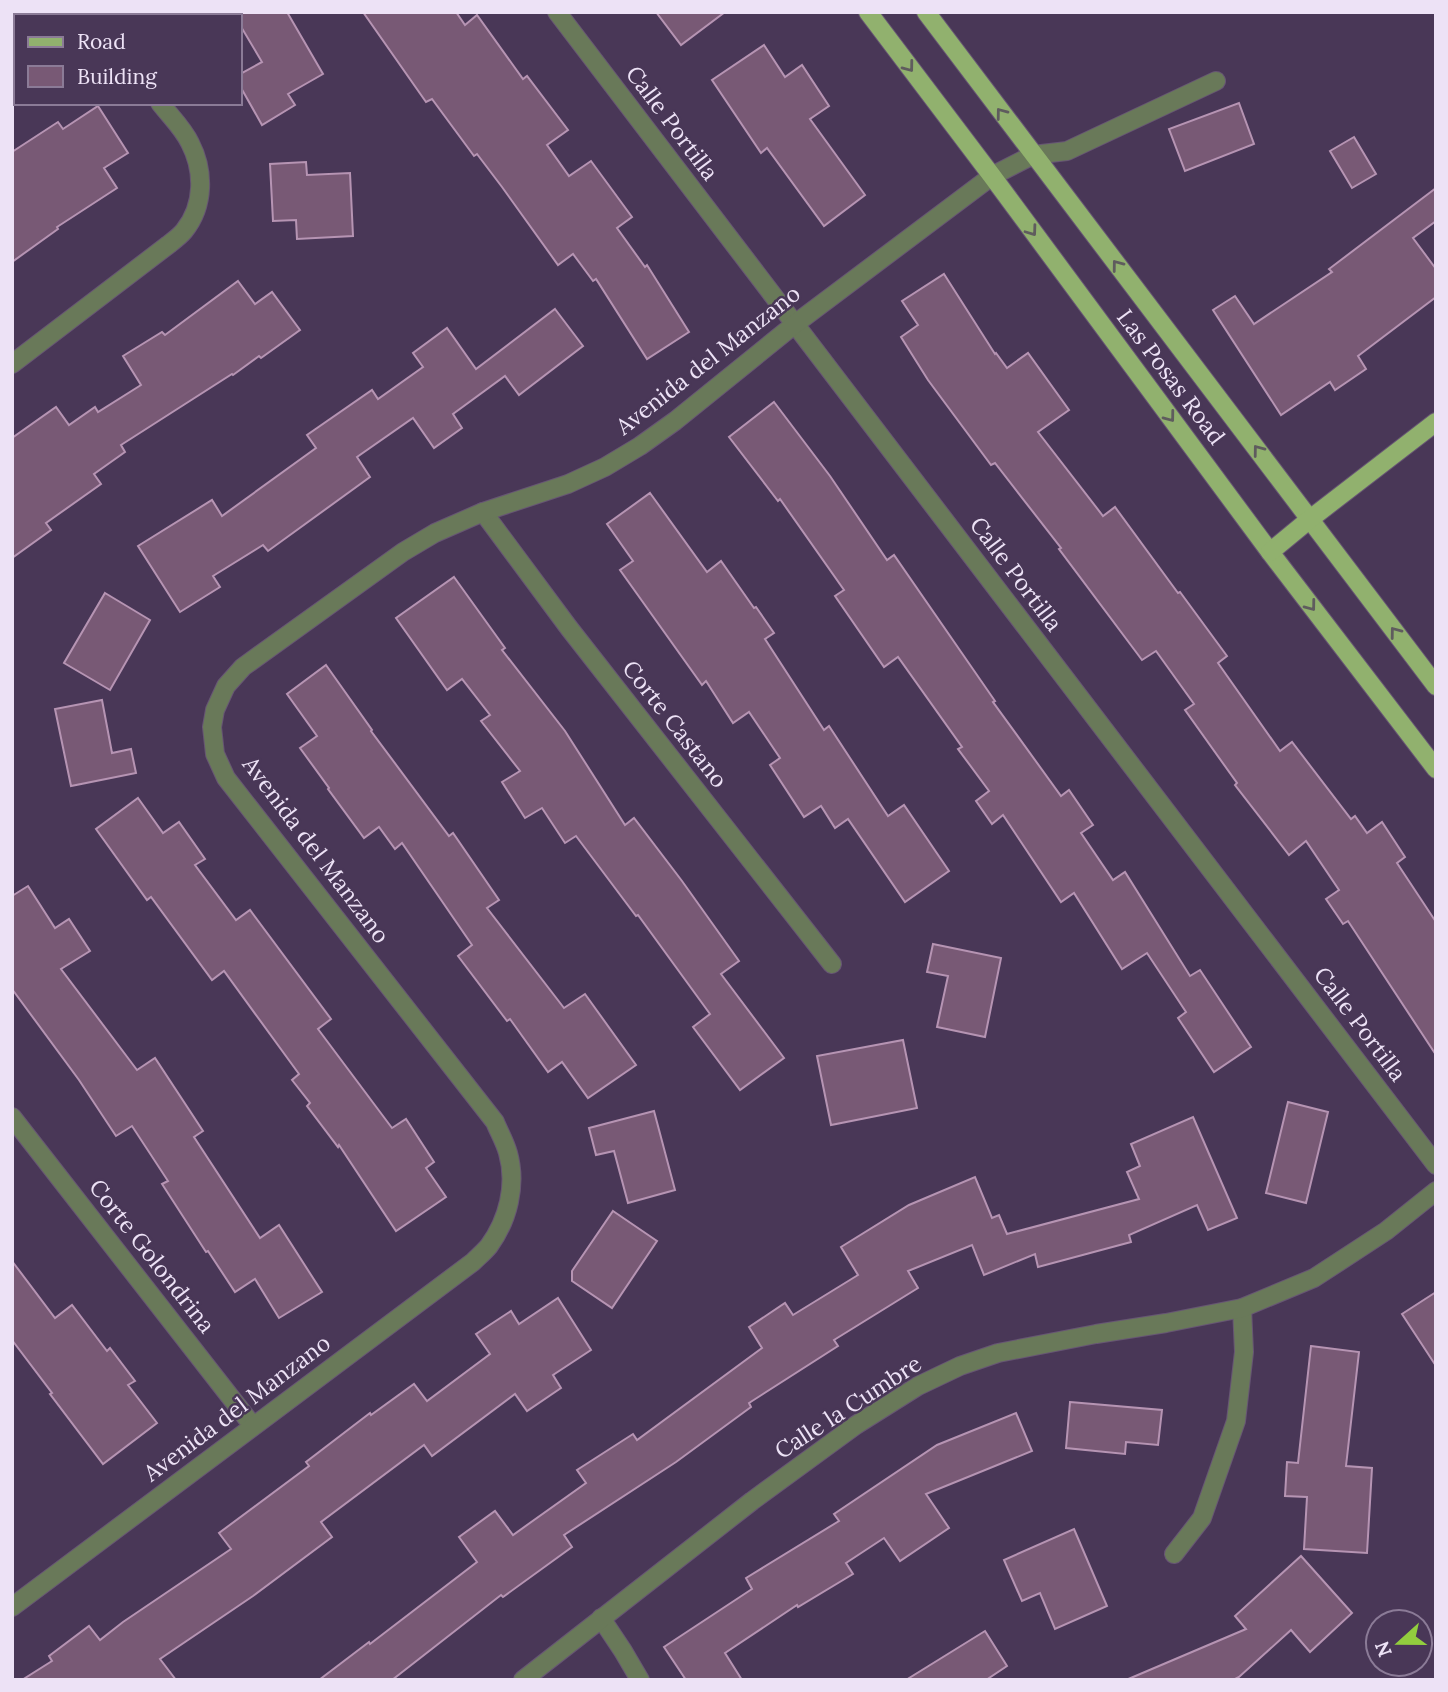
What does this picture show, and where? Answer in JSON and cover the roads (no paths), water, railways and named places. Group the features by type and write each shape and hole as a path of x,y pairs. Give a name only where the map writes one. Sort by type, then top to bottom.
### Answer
{"main road":[{"name":"Las Posas Road","path":"868,12 1270,552 1436,769"},
{"name":"Las Posas Road","path":"926,12 1436,686"},
{"path":"1270,552 1436,422"}],"street":[{"name":"Calle Portilla","path":"557,12 1436,1165"},
{"path":"1033,155 1067,151 1216,81"},
{"path":"12,364 168,245 184,230 197,209 201,186 199,162 189,140 162,105"},
{"name":"Avenida del Manzano","path":"12,1608 473,1262 488,1246 505,1218 511,1196 512,1175 508,1153 495,1122 226,778 215,754 212,727 215,710 226,686 243,667 403,552 435,533 483,512 568,484 606,467 640,446 676,421 795,324 992,176 1033,155"},
{"name":"Corte Castano","path":"483,512 569,628 832,964"},
{"name":"Corte Golondrina","path":"12,1117 253,1426"},
{"name":"Calle la Cumbre","path":"523,1680 752,1501 856,1425 918,1386 960,1366 998,1353 1242,1308 1314,1278 1387,1231 1436,1191"},
{"path":"1174,1554 1202,1518 1236,1421 1244,1352 1242,1308"},
{"path":"601,1618 640,1680"}]}
